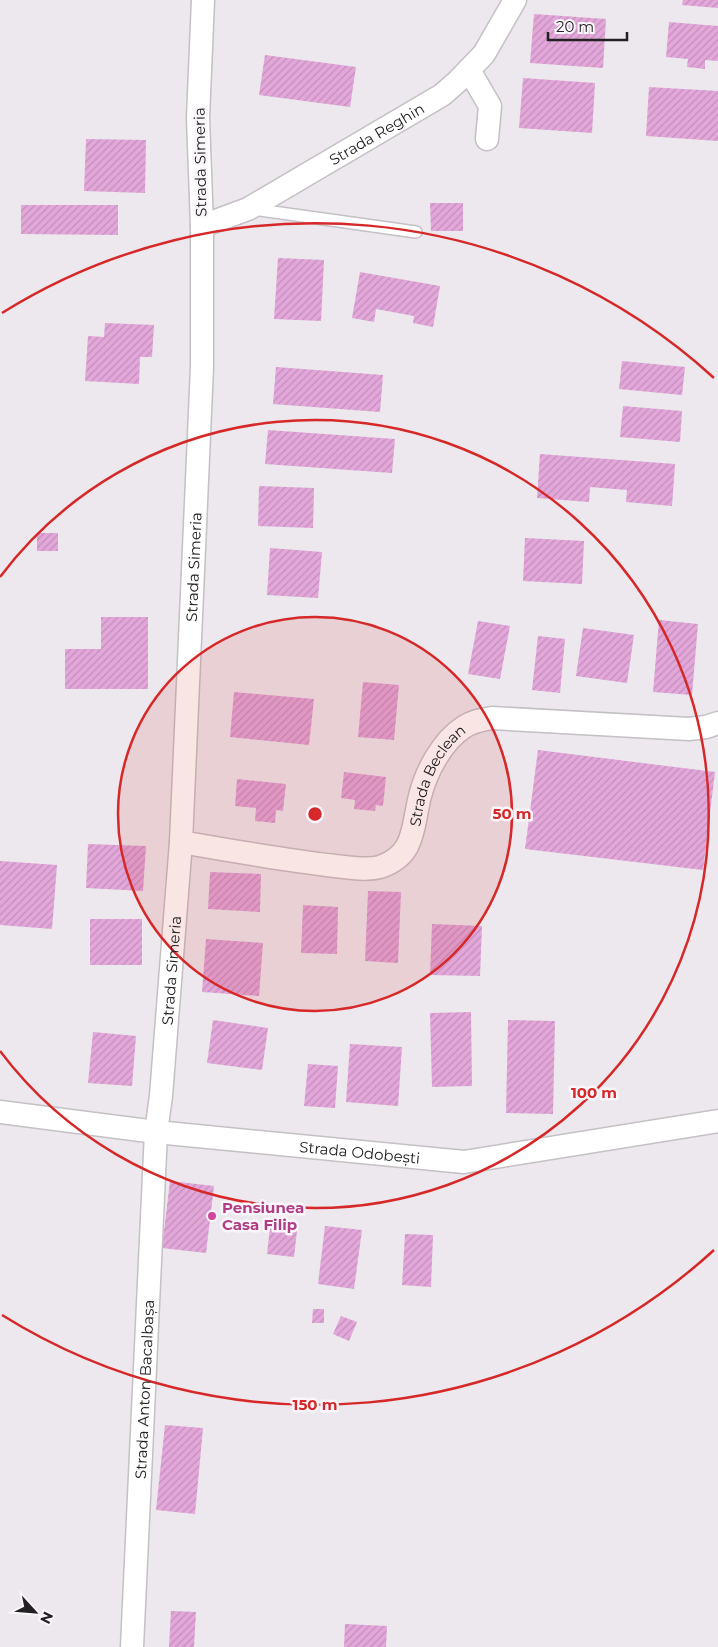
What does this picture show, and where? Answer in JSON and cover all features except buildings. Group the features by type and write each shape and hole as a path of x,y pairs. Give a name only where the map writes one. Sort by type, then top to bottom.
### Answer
{"street":[{"name":"Strada Simeria","path":"156,1132 161,1096 181,842 202,367 202,226 198,118 204,0"},
{"name":"Strada Reghin","path":"202,226 248,208 442,95 484,54 515,0"},
{"path":"469,70 490,106 487,139"},
{"name":"Strada Beclean","path":"181,842 228,851 323,864 377,868 401,856 409,844 414,830 420,796 428,770 452,737 463,727 476,721 492,718 689,729 718,723"},
{"name":"Strada Odobești","path":"0,1112 156,1132 464,1162 718,1122"},
{"name":"Strada Anton Bacalbașa","path":"132,1647 156,1132"}],"lane":[{"path":"248,208 416,232"}],"place":[{"name":"Pensiunea Casa Filip","path":"212,1216"}]}
